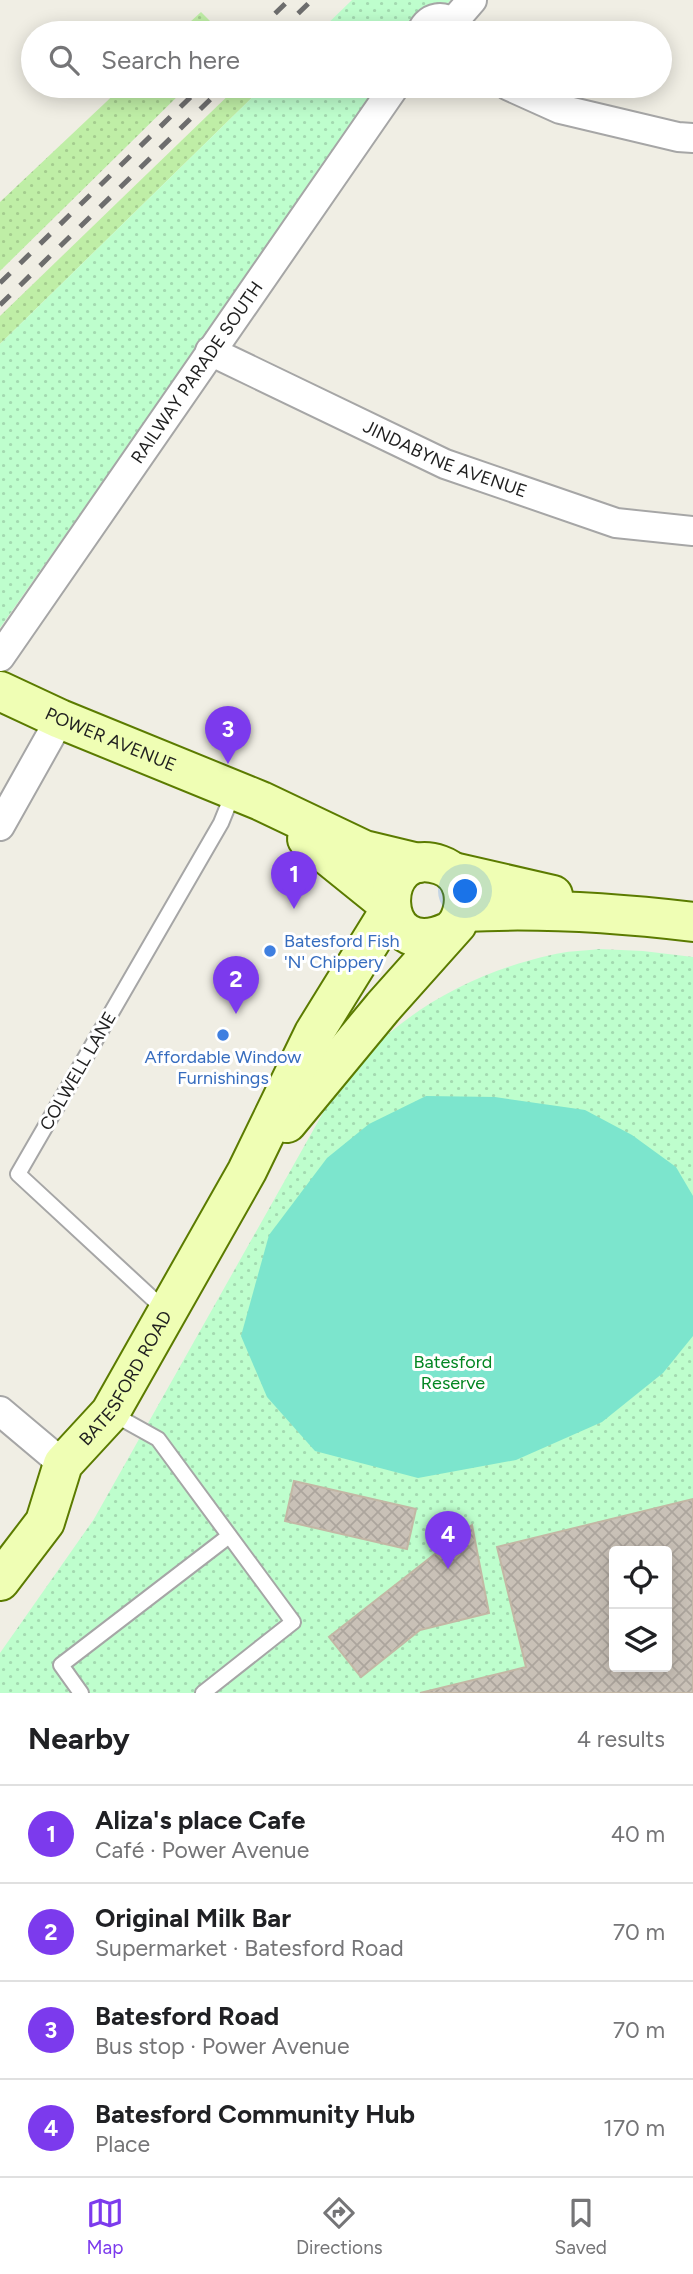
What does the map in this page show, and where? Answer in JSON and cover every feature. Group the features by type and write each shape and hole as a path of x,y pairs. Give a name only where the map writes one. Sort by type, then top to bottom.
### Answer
{"street":[{"path":"460,21 472,0"},
{"path":"430,21 441,17 446,21"},
{"name":"RAILWAY PARADE SOUTH","path":"0,657 387,98"},
{"path":"536,98 560,109 693,138"},
{"name":"JINDABYNE AVENUE","path":"210,351 445,464 616,523 693,531"},
{"name":"POWER AVENUE","path":"0,691 60,719 248,796 364,850 651,917"},
{"path":"0,826 60,719"},
{"name":"POWER AVENUE","path":"248,796 390,908"},
{"path":"435,868 462,884 465,898 456,922 437,937 414,936 403,930 390,908 390,892 396,879 405,870 435,868"},
{"name":"BATESFORD ROAD","path":"0,1581 46,1522 63,1464 110,1413 247,1171 314,1033 390,908"},
{"name":"POWER AVENUE","path":"456,922 502,910 651,917 693,922"},
{"name":"BATESFORD ROAD","path":"247,1171 456,922"},
{"path":"0,1411 63,1464"}],"lane":[{"name":"COLWELL LANE","path":"167,1312 18,1174 221,823 248,796"},
{"path":"110,1413 158,1439 293,1622 203,1693"},
{"path":"81,1693 61,1665 229,1536"}],"green space":[{"path":"352,0 451,0 429,21 330,21"},
{"path":"201,12 210,21 191,21"},
{"path":"110,98 176,98 0,271 0,202"},
{"path":"226,98 252,98 0,344 0,316"},
{"path":"252,98 372,98 0,628 0,344"},
{"name":"Batesford Reserve","path":"599,949 693,957 693,1693 0,1693 0,1653 94,1519 333,1095 363,1058 387,1035 430,1004 476,979 526,961"},
{"path":"426,1096 495,1097 585,1110 632,1135 676,1167 693,1196 693,1336 663,1373 602,1422 516,1460 418,1478 315,1451 267,1397 241,1336 269,1235 327,1158 369,1124"}],"building":[{"path":"294,1481 416,1509 407,1549 285,1521"},
{"path":"693,1499 693,1693 420,1693 526,1667 497,1547"},
{"path":"472,1525 489,1613 420,1630 361,1677 329,1637"}],"railway":[{"path":"267,21 289,0"},
{"path":"290,21 312,0"},
{"path":"0,283 190,98"},
{"path":"0,305 212,98"}],"place":[{"name":"Batesford Road","path":"228,764"},
{"name":"Aliza's place Cafe","path":"294,909"},
{"name":"Batesford Fish 'N' Chippery","path":"270,951"},
{"name":"Original Milk Bar","path":"236,1014"},
{"name":"Affordable Window Furnishings","path":"223,1035"},
{"name":"Batesford Community Hub","path":"448,1569"}]}
